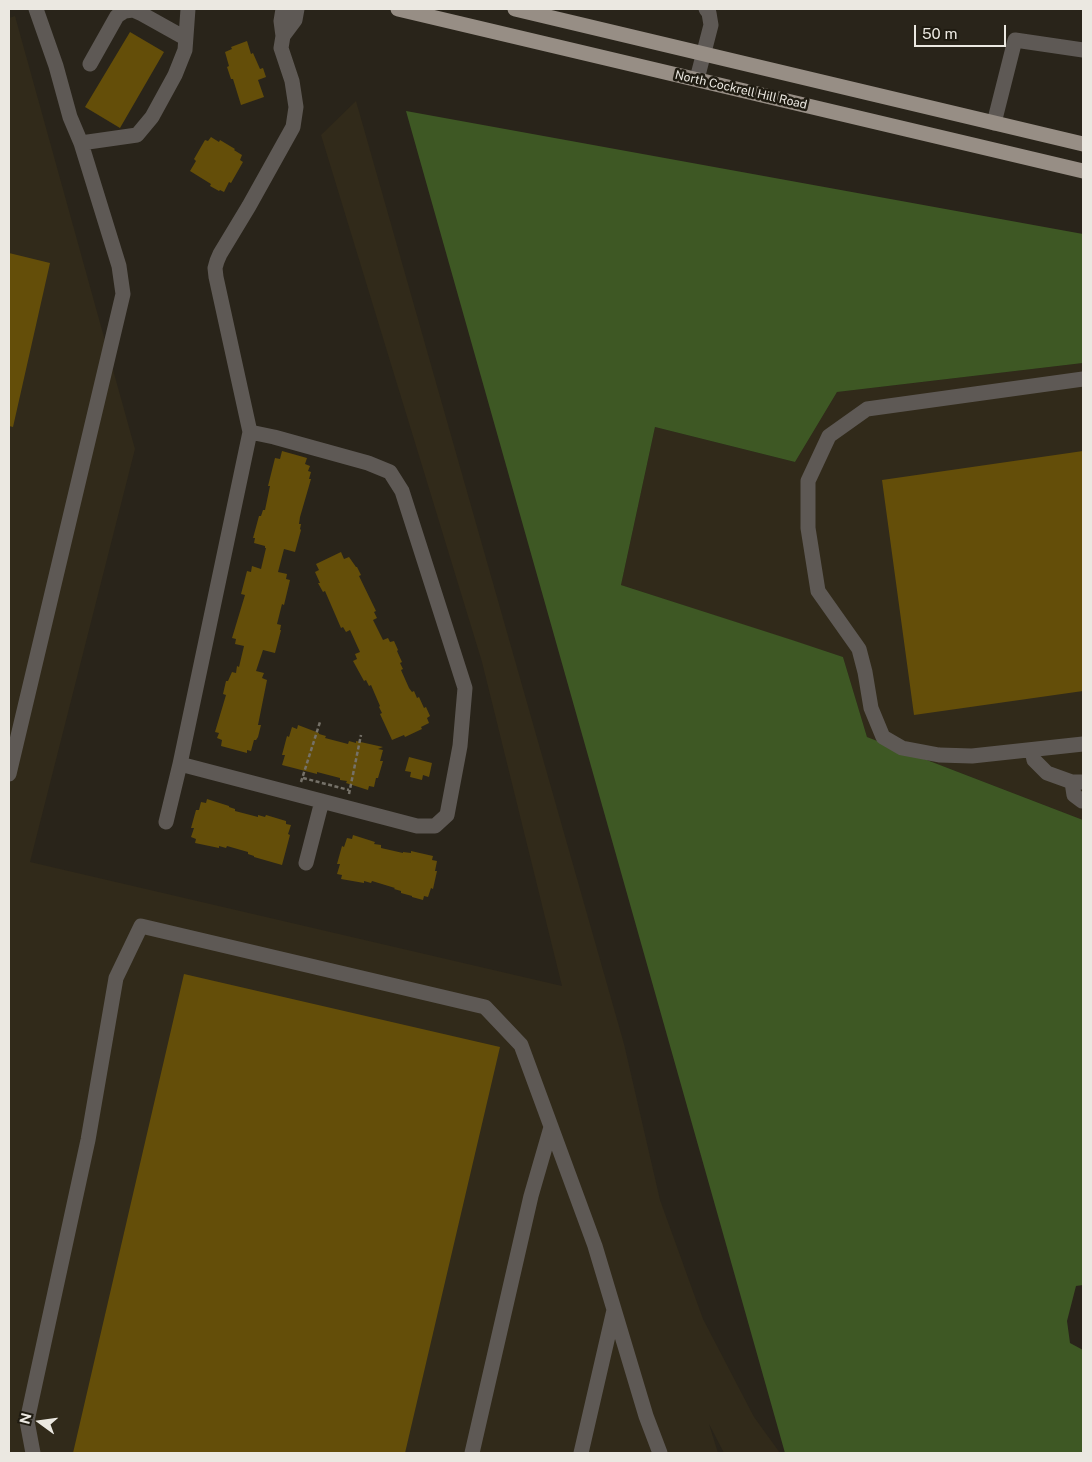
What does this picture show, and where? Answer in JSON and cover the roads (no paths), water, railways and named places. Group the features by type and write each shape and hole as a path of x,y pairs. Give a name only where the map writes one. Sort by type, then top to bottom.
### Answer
{"main road":[{"name":"North Cockrell Hill Road","path":"398,9 1083,171"},
{"path":"515,9 1083,144"}],"street":[{"path":"9,774 123,294 119,266 81,143 70,117 56,66 36,9"},
{"path":"81,143 137,135 152,117 175,75 185,50 188,9"},
{"path":"166,822 250,432 216,277 216,261 293,127 296,107 292,81 281,48 283,9"},
{"path":"283,36 295,20 297,9"},
{"path":"697,79 711,25 709,13 706,9"},
{"path":"90,64 117,16 125,11 133,10 185,38"},
{"path":"994,123 1015,40 1083,50"},
{"path":"1083,379 867,408 829,436 808,481 808,528 818,591 859,649 871,708 883,736 902,748 939,755 972,756 1083,744"},
{"path":"180,764 417,826 436,826 447,815 460,746 465,688 402,491 390,472 368,463 250,432"},
{"path":"1032,750 1034,760 1046,773 1078,782 1074,795 1082,801"},
{"path":"306,863 322,801"},
{"path":"33,1453 27,1421 88,1140 116,978 141,926 485,1007 521,1045 595,1246 646,1416 660,1453"},
{"path":"472,1453 531,1196 551,1127"},
{"path":"581,1453 614,1309"}]}
